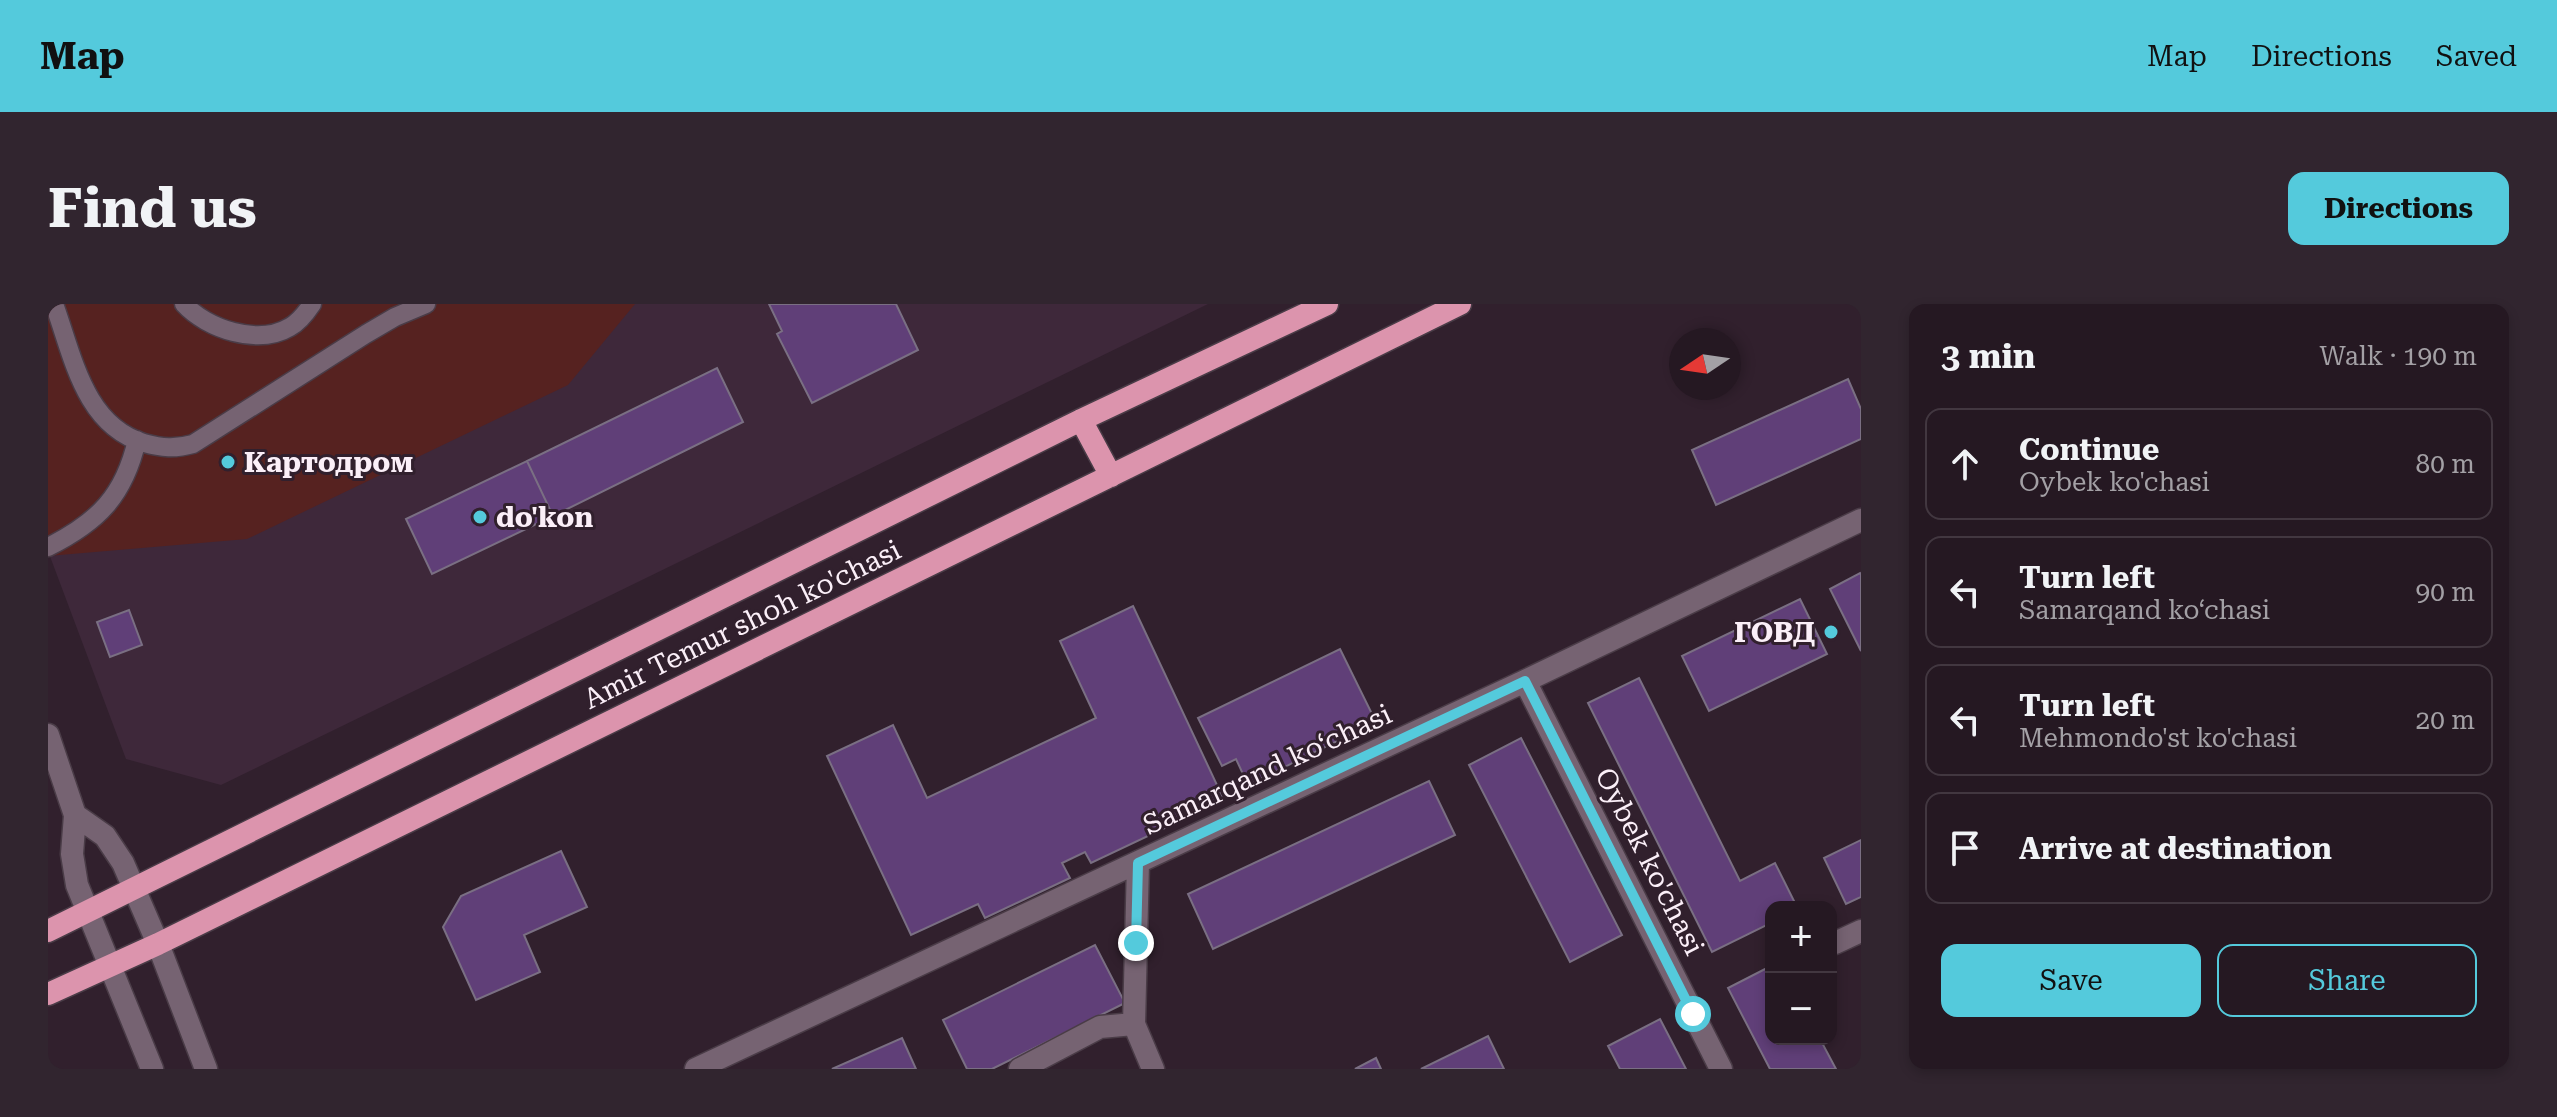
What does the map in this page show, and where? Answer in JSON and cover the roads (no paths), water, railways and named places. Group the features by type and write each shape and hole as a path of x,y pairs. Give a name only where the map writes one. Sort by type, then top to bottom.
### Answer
{"highway":[{"name":"Amir Temur shoh ko'chasi","path":"48,931 1081,420 1327,304"},
{"name":"Amir Temur shoh ko'chasi","path":"48,994 158,944 1460,304"},
{"path":"1081,420 1111,476"}],"street":[{"name":"Samarqand ko‘chasi","path":"696,1069 1525,681 1861,520"},
{"name":"Oybek ko'chasi","path":"1525,681 1721,1069"},
{"path":"48,735 75,815 72,854 77,885 152,1069"},
{"path":"75,815 105,836 123,863 206,1069"},
{"path":"1138,863 1134,1024 1153,1069"},
{"path":"1837,942 1861,931"},
{"path":"1020,1069 1100,1027 1134,1024"}],"lane":[{"path":"54,304 86,392 102,416 120,432 137,440 158,447 177,448 193,444 366,334 426,304"},
{"path":"184,304 196,317 217,326 242,333 266,334 289,328 312,304"},
{"path":"48,547 69,536 102,511 125,478 137,440"}],"place":[{"name":"Картодром","path":"228,462"},
{"name":"do'kon","path":"480,517"},
{"name":"ГОВД","path":"1831,632"}]}
